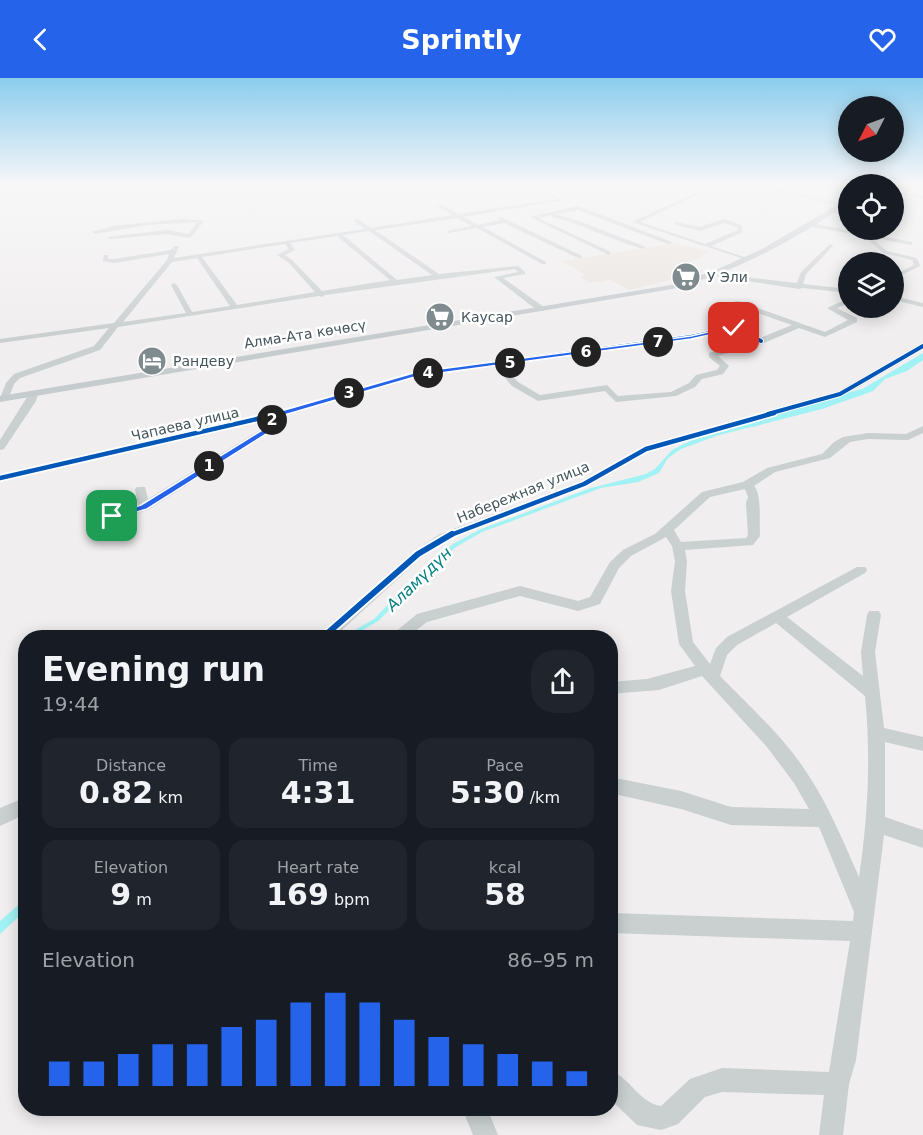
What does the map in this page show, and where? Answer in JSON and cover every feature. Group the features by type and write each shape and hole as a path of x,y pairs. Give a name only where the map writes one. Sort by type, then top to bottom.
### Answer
{"main road":[{"name":"Алма-Ата көчөсү","path":"2,398 672,287 711,275 792,234"}],"street":[{"path":"110,237 140,234"},
{"path":"180,234 190,236"},
{"path":"106,256 105,260 110,261 198,255 336,234"},
{"path":"338,234 396,282"},
{"path":"377,234 425,270 437,276"},
{"path":"492,234 544,263"},
{"path":"533,234 580,257"},
{"path":"570,234 609,253"},
{"path":"606,234 627,244 643,248"},
{"path":"647,234 670,243"},
{"path":"671,234 745,259"},
{"path":"705,246 733,234"},
{"path":"2,398 10,383 17,376 98,348 190,236"},
{"path":"869,240 885,252"},
{"path":"891,240 911,243"},
{"path":"286,242 292,250 280,255 290,261 322,295"},
{"path":"799,286 802,273 830,246"},
{"path":"198,255 235,307"},
{"path":"904,256 915,259 917,266 904,272"},
{"path":"0,341 190,315 437,276 516,267 523,273 497,277 541,309"},
{"path":"711,275 838,290"},
{"path":"174,285 190,315"},
{"path":"904,300 923,305"},
{"path":"738,303 825,335 854,320 850,318"},
{"path":"838,305 831,308 838,312"},
{"path":"498,364 515,384 538,398 607,388 616,399 672,395 693,385 699,376 720,372 725,366 712,355 761,341 799,325"},
{"name":"Чапаева улица","path":"0,478 269,417 417,374 691,337 734,328 761,341"},
{"name":"Набережная улица","path":"332,630 418,554 444,537 584,484 646,449 840,394 923,346"},
{"path":"0,447 31,401 33,393"},
{"path":"112,516 144,507 276,424 269,417"},
{"path":"406,630 422,618 520,591 578,606 596,601 614,565 627,553 659,537 706,494 747,485 771,470 826,456 847,439 868,436 908,437 923,429"},
{"path":"678,546 749,542 754,536 752,503 754,497 753,491 747,485"},
{"path":"141,489 144,507"},
{"path":"667,529 678,546 681,561 678,591 686,644 709,674 773,742 800,777 824,818 862,909"},
{"path":"709,674 721,652 732,641 861,570"},
{"path":"831,1135 837,1084 844,1060 862,909 876,823 877,733 868,652 874,615"},
{"path":"778,617 873,693"},
{"path":"618,688 638,688 709,674"},
{"path":"877,733 923,744"},
{"path":"618,787 681,800 731,816 824,818"},
{"path":"0,817 18,809"},
{"path":"876,823 923,839"},
{"path":"618,923 861,931"},
{"path":"618,1090 646,1116 661,1118 669,1115 698,1087 722,1080 837,1084"},
{"path":"478,1116 486,1135"}],"shaded area":[{"path":"675,243 709,252 687,264 703,272 629,290 610,280 590,283 580,276 585,275 563,261"}],"water":[{"path":"923,353 923,360 907,371 885,379 873,391 822,409 719,435 681,449 668,458 659,473 638,482 601,488 482,532 456,547 378,621 363,630 355,630 374,619 422,570 453,544 479,530 591,488 646,474 655,469 672,450 690,441 764,419 801,412 859,391"},
{"path":"18,905 18,917 0,934 0,921"}],"waterway":[{"name":"Аламүдүн","path":"753,423 861,392"}],"cycle path":[{"path":"0,478 269,417 417,374 691,337 734,328 761,341"},
{"path":"332,630 418,554 444,537 584,484 646,449 840,394 923,346"}],"place":[{"name":"У Эли","path":"686,277"},
{"name":"Каусар","path":"440,317"},
{"name":"Рандеву","path":"152,361"}],"route":[{"path":"112,516 144,507 276,424 269,417 381,383 417,374 691,337 734,328"}]}
